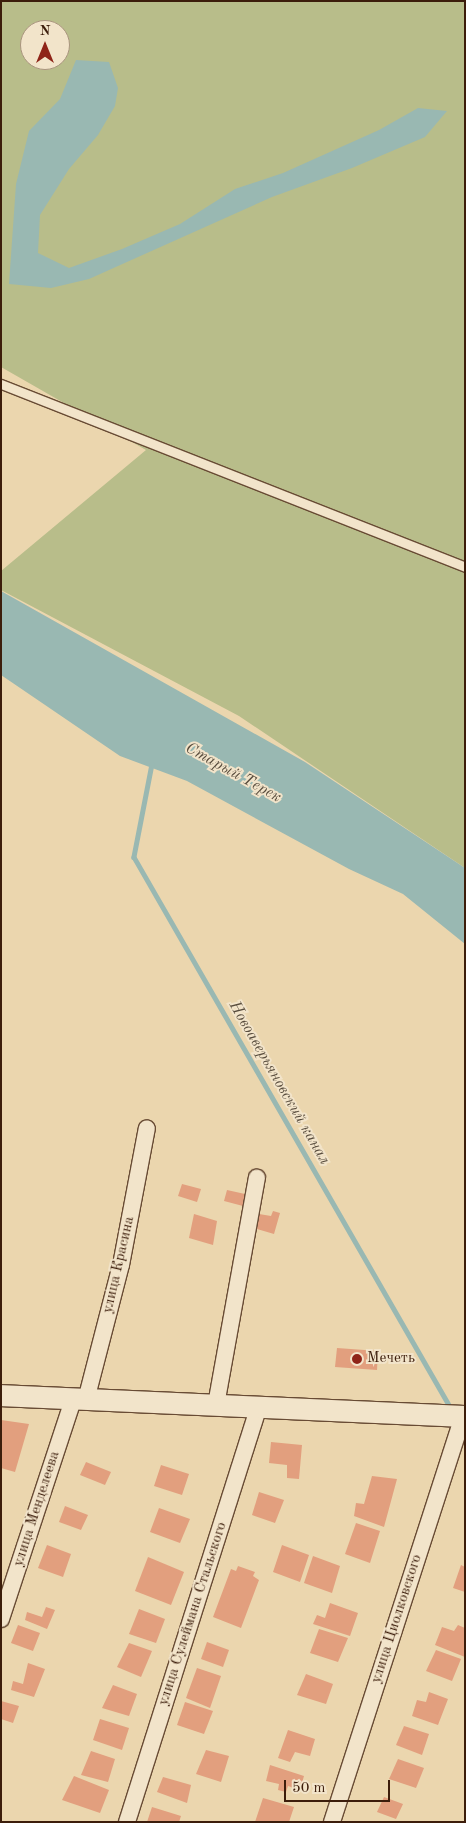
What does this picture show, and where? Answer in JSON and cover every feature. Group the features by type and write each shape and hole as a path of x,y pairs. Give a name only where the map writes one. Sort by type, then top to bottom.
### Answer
{"street":[{"name":"улица Красина","path":"80,1400 121,1265 147,1128"},
{"path":"216,1405 257,1178"},
{"path":"1,1395 464,1416"},
{"name":"улица Менделеева","path":"1,1619 80,1400"},
{"name":"улица Сулеймана Стальского","path":"127,1822 259,1407"},
{"name":"улица Циолковского","path":"332,1822 464,1416"}],"lane":[{"path":"1,384 465,567"}],"green space":[{"path":"1,1 465,1 465,868 239,716 1,590 1,571 146,450 1,367"}],"water":[{"path":"76,60 109,62 118,88 115,106 98,135 69,169 40,215 38,253 69,268 122,249 180,224 235,189 283,173 379,130 418,108 447,111 425,137 352,168 272,197 89,279 51,288 9,284 16,184 29,131 60,99"},
{"name":"Старый Терек","path":"1,591 305,762 465,868 465,944 403,894 349,869 187,781 120,756 1,675"}],"building":[{"path":"182,1184 201,1189 197,1202 178,1196"},
{"path":"227,1190 245,1194 243,1206 224,1201"},
{"path":"273,1211 280,1213 274,1234 257,1229 259,1214 271,1216"},
{"path":"194,1214 217,1221 213,1245 189,1238"},
{"name":"Мечеть","path":"337,1348 378,1351 377,1370 335,1367"},
{"path":"1,1420 29,1424 15,1472 1,1468"},
{"path":"271,1442 302,1445 299,1479 287,1478 287,1465 269,1463"},
{"path":"86,1462 111,1472 105,1485 80,1475"},
{"path":"161,1465 189,1474 182,1495 154,1486"},
{"path":"372,1476 397,1479 384,1527 354,1516 356,1503 364,1504"},
{"path":"259,1492 284,1500 275,1523 252,1515"},
{"path":"65,1506 88,1515 81,1530 59,1522"},
{"path":"159,1508 190,1519 180,1543 150,1532"},
{"path":"356,1523 380,1531 370,1563 345,1554"},
{"path":"47,1545 71,1554 63,1577 38,1568"},
{"path":"282,1545 309,1555 300,1582 273,1572"},
{"path":"313,1556 340,1566 332,1593 304,1583"},
{"path":"148,1557 184,1572 171,1605 135,1591"},
{"path":"461,1565 465,1567 465,1592 453,1588"},
{"path":"238,1566 255,1572 253,1576 259,1580 241,1628 213,1617 231,1569 236,1571"},
{"path":"330,1603 358,1613 350,1636 313,1624 317,1615 325,1618"},
{"path":"46,1607 55,1610 47,1629 25,1620 27,1612 42,1617"},
{"path":"139,1609 165,1619 156,1643 129,1634"},
{"path":"18,1625 40,1633 33,1651 11,1643"},
{"path":"458,1625 465,1628 465,1657 435,1645 442,1627 454,1631"},
{"path":"319,1629 348,1638 338,1662 310,1653"},
{"path":"207,1642 229,1650 223,1667 201,1659"},
{"path":"129,1643 152,1651 141,1677 117,1667"},
{"path":"436,1650 461,1659 452,1681 426,1671"},
{"path":"28,1663 45,1669 34,1697 11,1690 13,1681 23,1684"},
{"path":"197,1668 221,1676 210,1708 186,1698"},
{"path":"306,1674 333,1684 326,1704 297,1695"},
{"path":"113,1685 137,1694 129,1716 102,1708"},
{"path":"429,1692 448,1699 438,1725 412,1716 417,1700 426,1702"},
{"path":"1,1701 19,1706 13,1723 1,1719"},
{"path":"185,1702 213,1711 204,1734 177,1725"},
{"path":"100,1719 129,1728 122,1750 93,1740"},
{"path":"404,1726 429,1734 422,1755 396,1745"},
{"path":"288,1730 315,1739 310,1756 295,1752 290,1762 278,1758"},
{"path":"206,1750 229,1756 221,1782 196,1774"},
{"path":"91,1751 115,1759 108,1782 81,1775"},
{"path":"398,1759 424,1768 416,1788 389,1779"},
{"path":"270,1765 304,1776 300,1790 288,1786 286,1792 278,1790 279,1784 266,1781"},
{"path":"74,1776 109,1790 100,1813 62,1800"},
{"path":"163,1777 191,1785 187,1803 157,1792"},
{"path":"384,1797 403,1804 396,1819 377,1812"},
{"path":"263,1798 294,1807 289,1822 255,1822"},
{"path":"152,1807 181,1816 179,1822 147,1822"}],"waterway":[{"name":"Новоаверьяновский канал","path":"152,764 134,857 452,1410"}],"place":[{"name":"Мечеть","path":"357,1359"}]}
